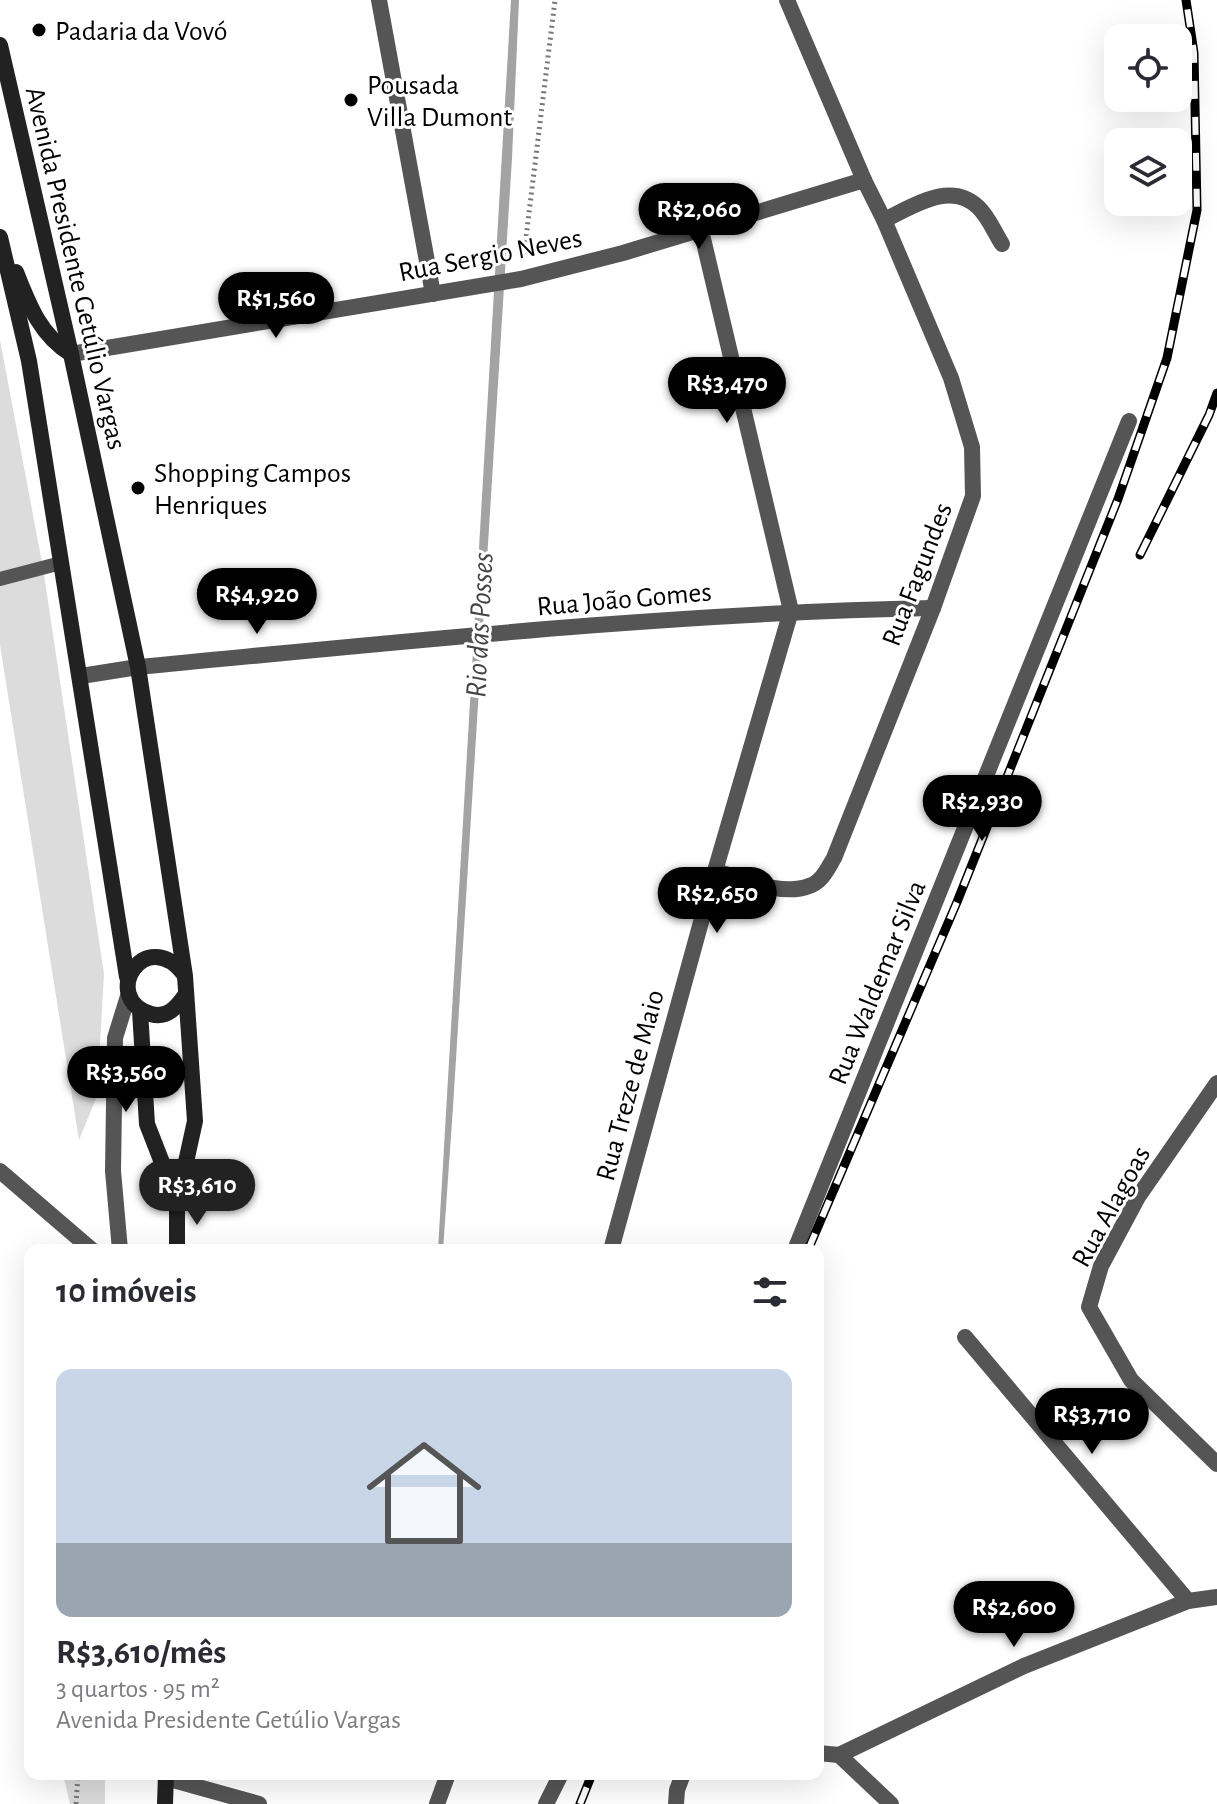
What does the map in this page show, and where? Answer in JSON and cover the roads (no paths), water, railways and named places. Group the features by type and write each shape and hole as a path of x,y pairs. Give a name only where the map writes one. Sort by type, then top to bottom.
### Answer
{"main road":[{"name":"Avenida Presidente Getúlio Vargas","path":"0,45 138,667 185,976"},
{"path":"0,225 38,321 53,343 71,354"},
{"path":"0,237 29,361 81,676 128,996 140,1011 147,1124 177,1203"},
{"path":"127,977 138,962 156,956 174,961 185,976 195,1121 177,1203 177,1244"},
{"path":"140,1011 158,1016 175,1010 186,994"},
{"path":"165,1804 166,1780"}],"street":[{"path":"379,0 433,294"},
{"name":"Rua Fagundes","path":"715,871 793,889 811,886 824,875 834,858 933,608 973,496 972,447 951,378 787,0"},
{"name":"Rua Sergio Neves","path":"71,354 514,280 701,230 864,180"},
{"path":"884,220 941,195 959,196 978,207 1002,244"},
{"path":"701,230 791,611"},
{"name":"Rua Waldemar Silva","path":"797,1244 1129,421"},
{"name":"Rua João Gomes","path":"81,676 138,667 438,639 791,611 933,608"},
{"name":"Rua Treze de Maio","path":"613,1244 715,871 791,611"},
{"path":"119,1244 113,1171 115,1038 128,996"},
{"name":"Rua Alagoas","path":"1217,1083 1138,1197 1101,1266 1089,1307 1131,1380 1217,1464"},
{"path":"0,1171 85,1244"},
{"path":"965,1337 1188,1601"},
{"path":"824,1754 839,1755 1024,1666 1188,1601 1217,1597"},
{"path":"839,1755 891,1804"},
{"path":"179,1780 259,1804"},
{"path":"437,1804 446,1780"},
{"path":"546,1804 558,1780"},
{"path":"676,1804 681,1780"}],"lane":[{"path":"0,579 61,563"}],"water":[{"name":"Rio das Posses","path":"511,0 519,0 512,158 453,1107 443,1244 438,1244"}],"railway":[{"path":"811,1244 957,902 1118,499 1167,358 1197,210 1194,53 1186,0"},
{"path":"1140,555 1217,393"},
{"path":"580,1804 590,1780"}],"place":[{"name":"Padaria da Vovó","path":"39,30"},
{"name":"Pousada Villa Dumont","path":"351,100"},
{"name":"Shopping Campos Henriques","path":"138,488"}]}
